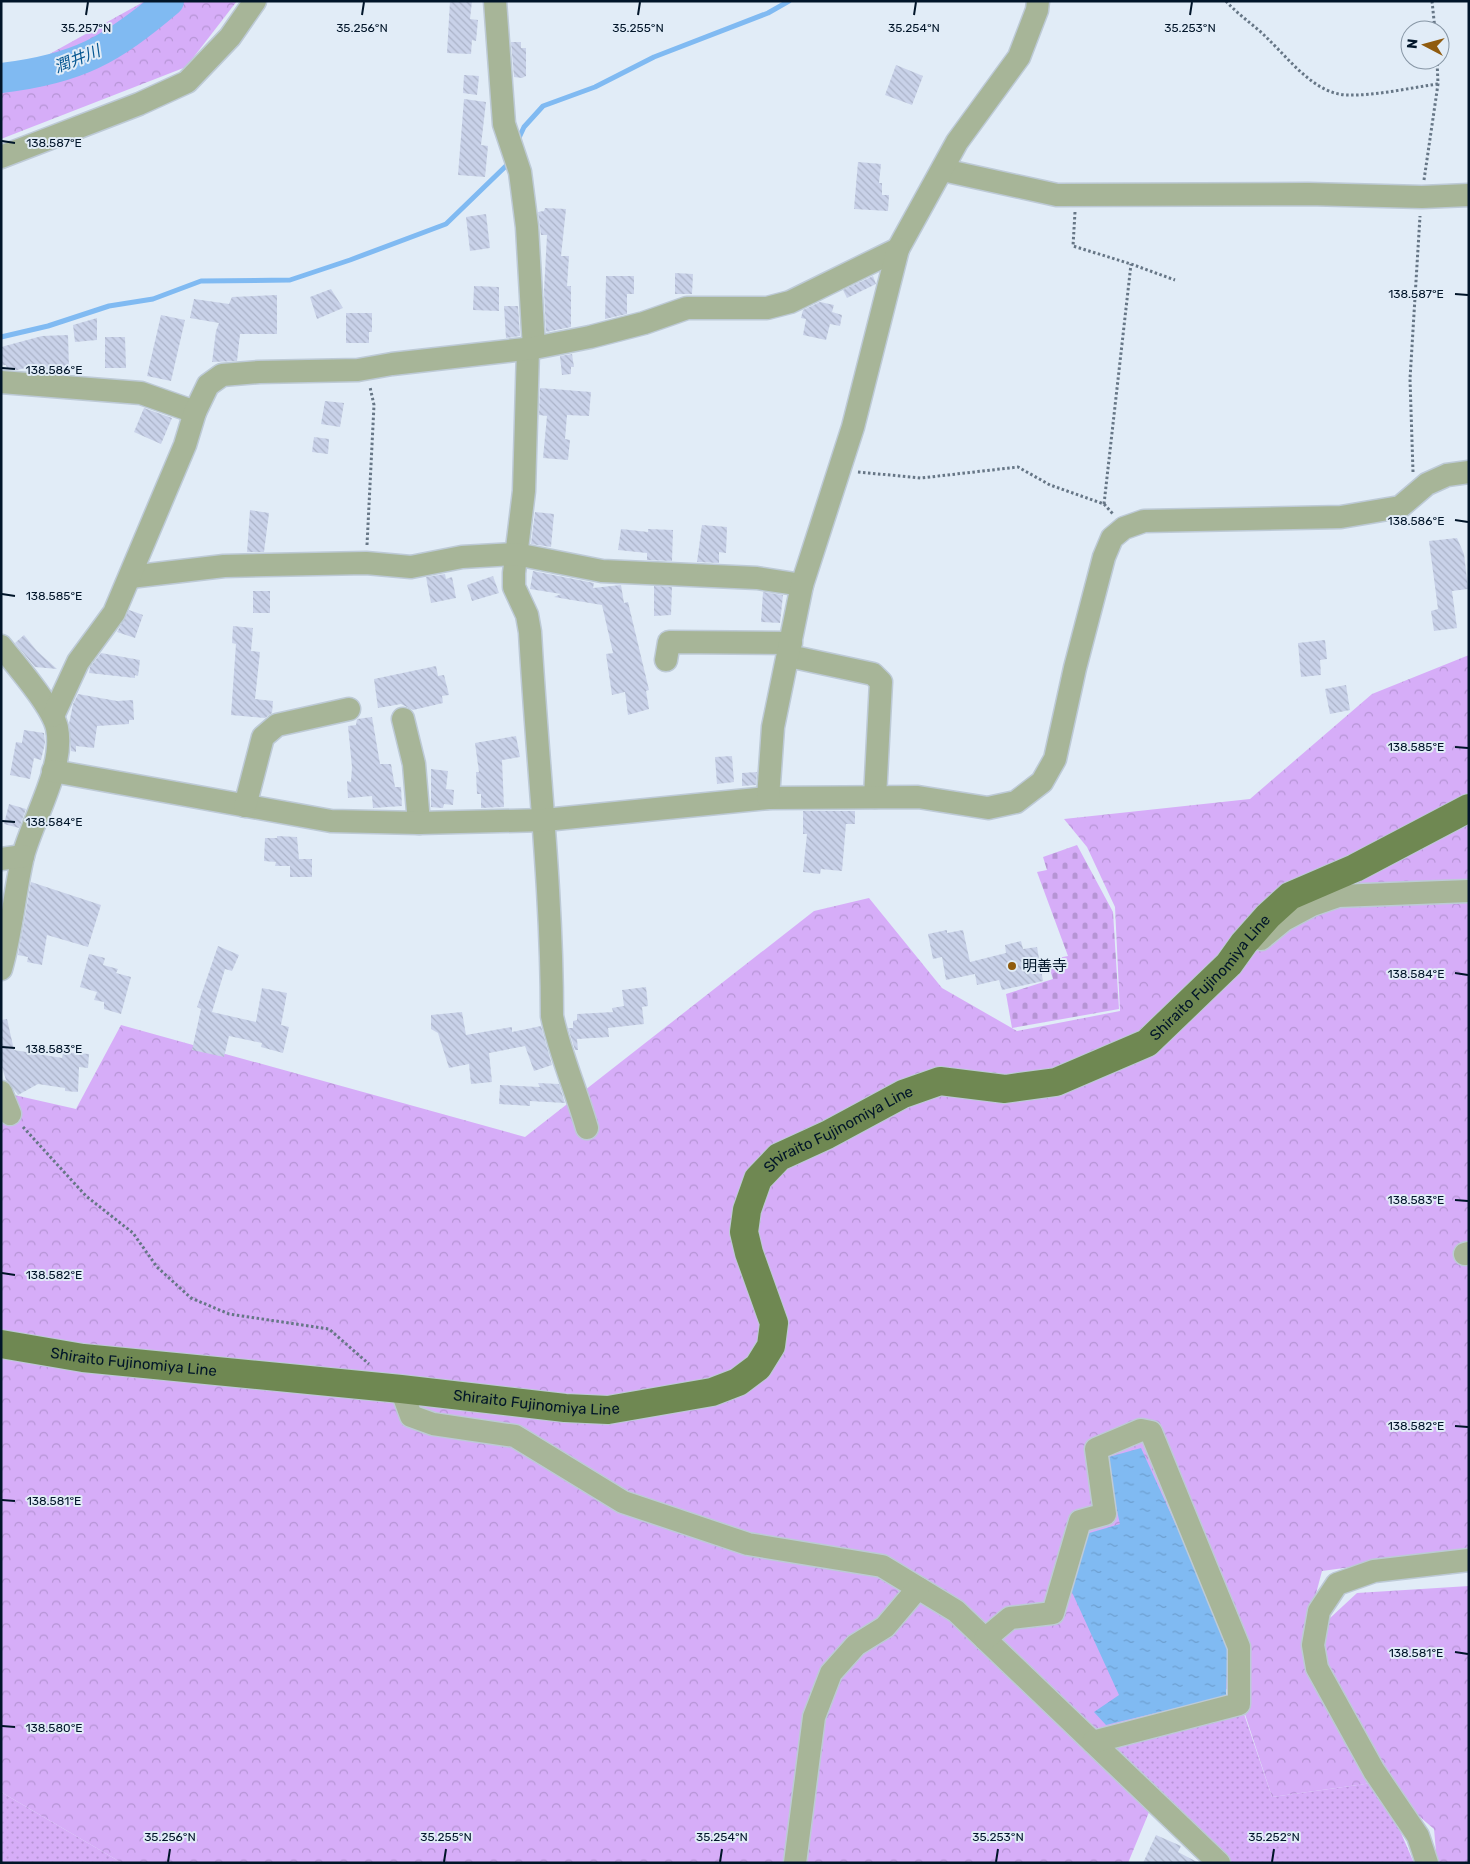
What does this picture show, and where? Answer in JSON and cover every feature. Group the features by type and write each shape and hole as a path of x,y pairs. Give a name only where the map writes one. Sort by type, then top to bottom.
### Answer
{"main road":[{"name":"Shiraito Fujinomiya Line","path":"1,1344 83,1358 401,1389 565,1408 608,1410 712,1392 738,1382 758,1367 771,1346 774,1323 749,1253 744,1232 747,1210 758,1179 779,1157 827,1135 902,1094 940,1081 1005,1089 1056,1082 1148,1043 1229,964 1244,943 1268,916 1290,896 1356,868 1469,808"}],"street":[{"path":"1,158 139,104 187,82 230,37 255,1"},
{"path":"495,1 504,124 520,172 527,227 531,348 524,491 514,587 527,615 530,632 536,745 545,820 552,1016 558,1045 573,1081 587,1128"},
{"path":"768,798 773,727 802,584 853,427 898,249 957,142 1019,57 1037,10 1038,1"},
{"path":"943,170 1057,195 1298,194 1422,197 1469,195"},
{"path":"53,716 78,662 114,613 185,444 195,412 208,385 222,375 259,372 358,370 392,364 531,348 590,338 644,323 686,308 767,308 790,302 898,249"},
{"path":"1,382 141,393 195,412"},
{"path":"53,771 331,821 419,823 545,820 768,798 918,797 988,808 1016,802 1042,782 1055,759 1075,668 1104,557 1112,538 1124,528 1144,521 1341,517 1400,507 1427,484 1447,475 1469,472"},
{"path":"130,577 224,566 366,563 411,567 462,557 516,554 602,572 757,578 802,584"},
{"path":"666,660 669,642 790,650 873,674 881,682 875,797"},
{"path":"1,646 53,716 58,743 53,771 12,858 10,938 1,969"},
{"path":"245,806 263,737 277,725 349,709"},
{"path":"403,719 414,764 419,823"},
{"path":"1229,964 1284,920 1312,905 1338,896 1469,891"},
{"path":"1,1092 10,1114"},
{"path":"401,1389 411,1416 433,1424 515,1436 623,1502 748,1544 882,1566 956,1611 1219,1863"},
{"path":"985,1639 1010,1618 1053,1613 1080,1521 1105,1514 1096,1449 1141,1430 1151,1432 1238,1647 1239,1704 1093,1742"},
{"path":"1427,1863 1418,1836 1374,1771 1317,1668 1313,1645 1318,1611 1337,1584 1374,1571 1469,1560"},
{"path":"795,1863 814,1716 831,1674 856,1645 885,1627 918,1588"}],"path":[{"path":"1226,1 1269,40 1289,62 1327,90 1344,95 1353,95 1438,84"},
{"path":"1432,1 1433,20"},
{"path":"1417,492 1411,463 1410,380 1422,197 1438,84 1437,70"},
{"path":"1077,195 1073,246 1175,280"},
{"path":"1104,504 1131,264"},
{"path":"358,370 371,388 374,405 366,563"},
{"path":"840,469 877,475 922,478 1018,467 1050,485 1104,504 1124,528"},
{"path":"10,1114 86,1196 133,1233 157,1267 191,1298 229,1314 329,1329 374,1367"}],"green space":[{"path":"145,1 237,1 186,67 1,139 1,81"},
{"path":"1469,655 1469,1551 1322,1571 1303,1643 1357,1593 1469,1586 1469,1863 1437,1863 1434,1829 1379,1782 1272,1797 1242,1705 1242,1683 1094,1742 1152,1805 1128,1863 122,1863 1,1792 1,1092 76,1109 121,1025 525,1137 814,911 869,898 942,988 1017,1031 1120,1011 1115,907 1087,847 1064,819 1250,799 1372,694"},
{"path":"1077,845 1113,912 1119,1009 1012,1028 1006,994 1053,979 1047,960 1068,956 1037,872 1047,870 1043,857"},
{"path":"1239,1699 1272,1797 1379,1782 1414,1863 1224,1863 1093,1742"},
{"path":"1,1792 122,1863 1,1863"}],"water":[{"path":"1141,1448 1228,1640 1226,1696 1106,1725 1094,1712 1119,1695 1071,1590 1086,1534 1120,1524 1105,1458"}],"building":[{"path":"450,1 472,1 470,19 478,20 476,41 472,40 471,54 447,53"},
{"path":"511,42 521,42 521,48 526,48 526,76 522,78 514,77"},
{"path":"896,65 923,76 912,105 885,95"},
{"path":"464,75 479,76 477,95 463,93"},
{"path":"464,99 486,102 481,145 488,146 485,177 458,175"},
{"path":"858,162 881,164 879,183 882,183 882,195 889,195 888,211 854,209"},
{"path":"545,208 566,209 561,256 569,256 567,286 571,286 571,327 546,332 544,291 547,235 541,235 538,212 544,211"},
{"path":"486,214 490,248 470,251 466,217"},
{"path":"675,273 693,274 692,294 675,294"},
{"path":"606,276 634,276 634,294 627,294 627,314 605,319"},
{"path":"873,276 876,284 847,298 843,290"},
{"path":"474,286 499,287 499,311 473,310"},
{"path":"331,289 343,308 317,319 310,297"},
{"path":"277,295 277,334 240,334 237,361 212,362 216,331 219,323 190,318 194,299 229,304 232,297"},
{"path":"820,302 834,305 832,312 842,315 840,326 830,324 826,340 803,335 806,319 801,318 803,310"},
{"path":"504,306 518,306 520,336 506,338"},
{"path":"346,313 372,313 372,332 369,332 369,343 346,343"},
{"path":"161,315 185,320 171,381 147,376"},
{"path":"97,318 97,340 75,342 73,325"},
{"path":"68,335 69,368 43,369 43,364 17,370 7,369 6,365 1,365 1,347 42,336"},
{"path":"105,337 125,337 126,368 105,368"},
{"path":"572,354 574,367 571,367 571,374 562,375 560,356"},
{"path":"540,388 591,392 589,416 567,415 565,439 570,440 568,460 543,458 547,416 539,415"},
{"path":"325,401 344,403 340,427 321,424"},
{"path":"144,408 172,418 161,444 134,432"},
{"path":"314,437 329,439 328,454 312,452"},
{"path":"250,510 269,513 264,552 247,552"},
{"path":"535,512 554,514 551,547 531,544"},
{"path":"702,525 727,527 726,553 719,552 719,563 697,562"},
{"path":"621,529 648,532 648,529 673,530 672,561 647,560 647,553 618,550"},
{"path":"1457,538 1464,554 1468,589 1452,591 1457,628 1434,631 1431,611 1438,609 1429,541"},
{"path":"533,571 594,583 593,588 621,585 624,603 628,602 649,690 646,691 649,709 628,715 625,692 612,695 606,654 613,653 602,605 554,597 561,594 530,589"},
{"path":"445,574 446,579 452,577 456,598 431,603 426,577"},
{"path":"493,576 499,593 472,601 467,585"},
{"path":"654,586 672,587 671,615 654,616"},
{"path":"253,591 270,591 270,613 253,613"},
{"path":"763,592 783,595 780,623 761,622"},
{"path":"129,610 143,615 135,638 117,632"},
{"path":"233,626 253,628 251,651 260,652 255,699 273,701 272,713 265,718 231,715 236,644 232,643"},
{"path":"24,635 37,651 57,669 35,667 15,643"},
{"path":"1325,640 1327,659 1320,660 1321,675 1301,677 1298,643"},
{"path":"101,653 140,660 138,676 135,675 135,678 89,673 90,667"},
{"path":"436,666 438,676 444,675 449,695 442,696 443,703 413,710 401,704 378,708 374,679"},
{"path":"1346,685 1350,710 1330,714 1325,689"},
{"path":"78,694 117,701 133,700 134,720 129,720 129,724 97,726 94,748 76,746 76,752 71,751 69,724 73,704"},
{"path":"372,717 380,764 391,764 395,787 401,787 402,806 373,808 372,796 348,798 347,781 351,782 352,767 348,726 356,725 357,719"},
{"path":"24,730 44,733 45,743 41,760 34,758 30,779 10,775 16,742 22,743"},
{"path":"516,736 520,757 502,760 504,807 481,808 481,794 477,794 476,772 479,772 475,743"},
{"path":"732,756 734,782 717,784 715,757"},
{"path":"431,769 448,771 446,789 454,790 453,805 444,804 443,808 431,807"},
{"path":"757,772 756,785 742,786 742,773"},
{"path":"9,804 26,809 19,828 4,824"},
{"path":"803,811 855,811 855,824 846,824 842,871 821,869 820,874 803,872 807,834 803,834"},
{"path":"277,836 297,837 299,859 312,859 312,877 290,877 290,866 275,866 276,862 264,861 265,838 277,838"},
{"path":"31,882 101,905 88,947 47,935 42,965 27,962 28,957 18,955"},
{"path":"947,930 947,933 963,930 970,962 1006,953 1005,945 1021,941 1023,949 1037,947 1043,981 1002,990 999,980 977,985 975,974 946,980 942,957 933,959 928,934"},
{"path":"218,946 239,955 232,971 225,969 212,1012 256,1022 262,988 287,993 281,1025 289,1027 283,1053 261,1047 262,1043 229,1036 224,1057 192,1050 201,1009 197,1007"},
{"path":"89,954 105,958 103,965 118,969 116,973 131,977 121,1014 104,1009 104,1002 94,1000 97,992 80,987"},
{"path":"646,987 648,1006 642,1007 644,1024 608,1028 609,1037 577,1039 578,1050 575,1050 568,1028 573,1028 573,1021 577,1020 577,1014 613,1012 612,1008 624,1006 622,990"},
{"path":"462,1012 466,1035 512,1027 512,1032 541,1026 552,1065 534,1071 525,1046 489,1053 492,1082 471,1084 469,1064 449,1068 438,1033 431,1029 431,1015"},
{"path":"7,1019 14,1050 62,1058 63,1052 89,1054 88,1068 79,1067 78,1092 65,1091 65,1088 38,1084 18,1095 6,1080 1,1064 1,1020"},
{"path":"538,1083 559,1084 565,1103 530,1101 530,1106 499,1104 500,1085 540,1087"},
{"path":"1156,1835 1181,1846 1178,1852 1199,1863 1143,1863"}],"waterway":[{"name":"潤井川","path":"1,78 28,74 73,63 111,45 169,1"},
{"path":"517,142 524,127 543,106 595,87 654,57 768,13 789,1"},
{"path":"1,337 48,326 109,306 153,299 201,281 290,280 350,260 446,224 510,162"}],"place":[{"name":"明善寺","path":"1012,966"}]}
